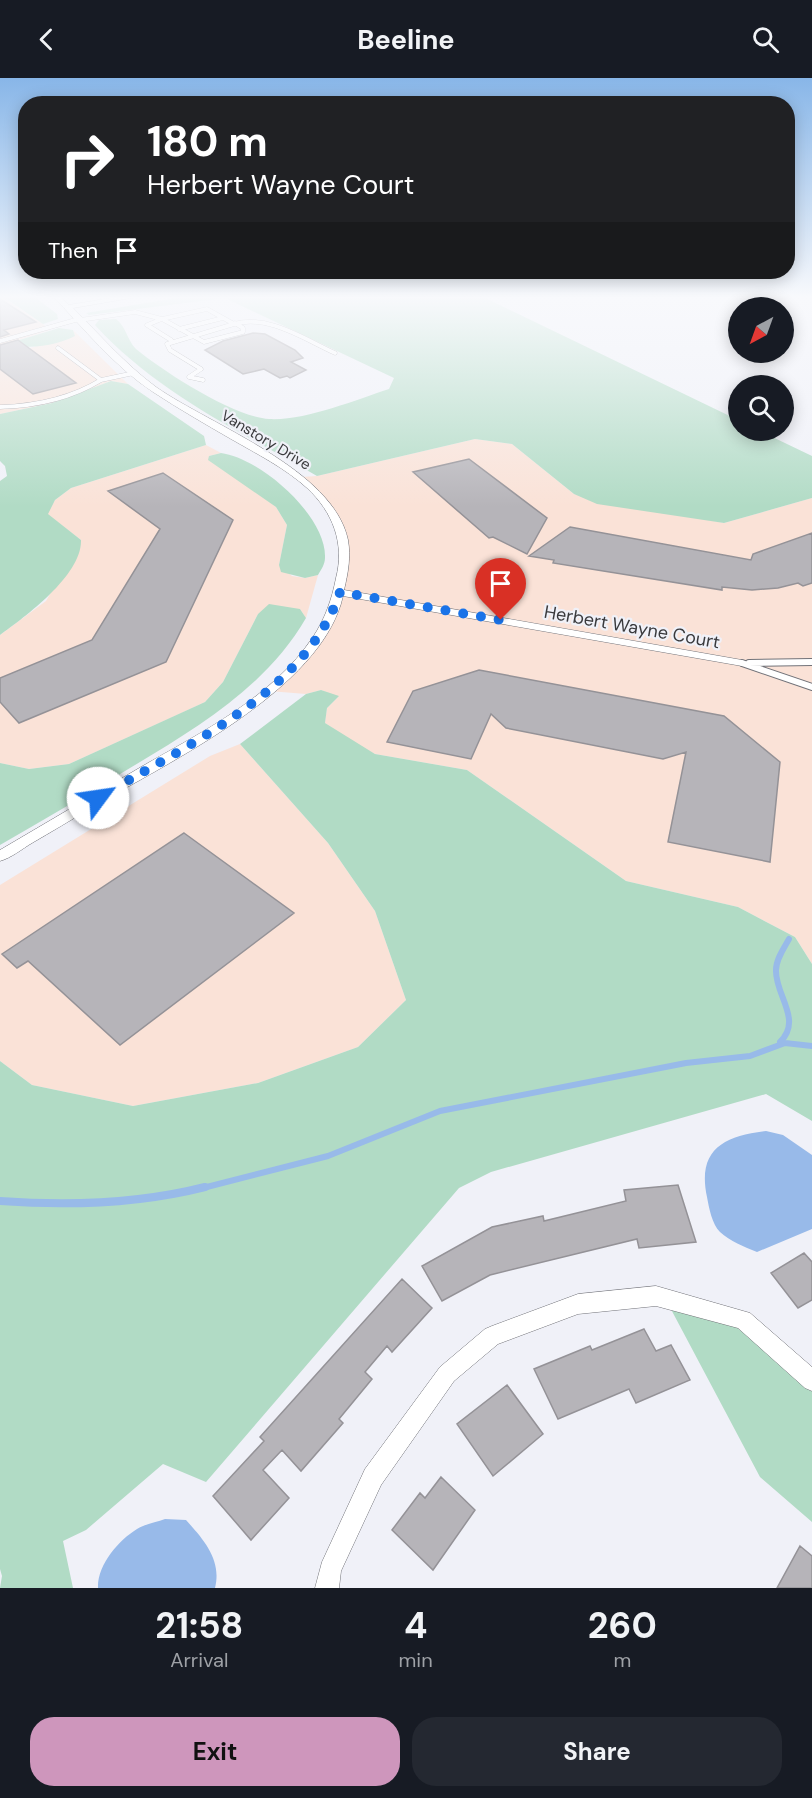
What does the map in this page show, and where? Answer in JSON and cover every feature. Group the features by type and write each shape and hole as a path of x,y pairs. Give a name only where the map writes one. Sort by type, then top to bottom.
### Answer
{"street":[{"name":"Vanstory Drive","path":"0,856 257,700 312,646 333,613 340,592 345,557 344,541 334,515 317,493 301,477 190,412 126,365"},
{"name":"Herbert Wayne Court","path":"340,592 742,663"},
{"path":"327,1588 330,1570 373,1478 447,1374 492,1336 578,1304 656,1296 743,1320 812,1381"}],"lane":[{"path":"81,365 101,380"},
{"path":"195,365 201,369 189,377 203,380"},
{"path":"0,407 22,407 42,402 90,387 101,380 134,373"},
{"path":"742,663 812,662"},
{"path":"742,663 812,687"}],"shaded area":[{"path":"0,365 109,365 128,384 111,381 52,403 0,414"},
{"path":"475,439 512,444 574,494 724,523 812,498 812,964 795,937 738,907 626,881 467,770 375,754 356,744 325,723 327,708 338,697 321,690 306,694 269,691 299,662 340,593 340,528 301,477 317,476"},
{"path":"206,445 221,453 209,456 276,507 287,525 279,565 292,576 305,578 318,575 306,618 300,609 258,614 223,682 205,702 69,764 29,769 0,763 0,635 46,601 81,540 47,514 55,500 71,488"},
{"path":"240,744 328,843 375,911 406,1000 358,1047 258,1083 133,1106 32,1085 0,1061 0,885 210,756"}],"green space":[{"path":"138,365 159,365 219,402 254,416 269,419 298,417 314,413 389,389 394,378 368,365 625,365 728,415 728,441 781,441 812,456 812,498 724,523 597,504 574,494 512,444 475,439 317,476 200,409"},
{"path":"111,381 128,384 204,436 206,445 71,488 55,500 48,514 81,540 79,553 72,567 51,594 0,635 0,481 7,476 5,466 0,461 0,414 52,403"},
{"path":"221,453 237,457 272,477 303,508 323,542 325,560 318,575 305,578 281,572 279,565 287,525 276,507 208,460 209,456"},
{"path":"269,604 300,609 306,618 290,643 250,685 228,704 180,737 0,845 0,763 29,769 69,764 205,702 223,682 258,614"},
{"path":"321,690 339,696 327,708 325,723 375,754 467,770 626,881 738,907 795,937 812,964 812,1121 766,1094 491,1172 459,1188 206,1482 163,1464 86,1530 63,1541 73,1588 0,1588 2,1576 0,1569 0,1061 32,1085 133,1106 258,1083 358,1047 406,1000 375,911 328,843 240,744 306,694"},
{"path":"665,1298 743,1320 812,1381 812,1522 760,1477"}],"water":[{"path":"766,1131 783,1135 812,1155 812,1229 757,1252 733,1241 717,1229 710,1211 705,1181 710,1157 717,1148 737,1137"},
{"path":"165,1519 186,1520 205,1543 216,1568 215,1588 98,1588 101,1571 116,1546 137,1529"}],"building":[{"path":"0,365 52,365 76,383 33,394 0,369"},
{"path":"229,365 298,365 306,370 290,378 287,376 280,378 264,369 243,374"},
{"path":"469,459 547,518 527,554 493,537 489,538 413,472"},
{"path":"163,473 233,520 166,662 19,723 0,702 0,678 92,640 160,529 108,491"},
{"path":"570,527 751,560 753,554 812,533 812,583 803,586 798,583 778,588 752,590 722,587 722,590 553,563 554,560 529,556"},
{"path":"479,670 724,716 780,762 770,862 668,842 686,752 663,759 506,728 491,714 471,759 387,742 413,691"},
{"path":"184,833 294,913 120,1045 28,961 17,968 2,954"},
{"path":"678,1185 696,1242 639,1248 637,1239 490,1275 442,1301 422,1266 492,1227 543,1216 544,1221 626,1201 624,1190"},
{"path":"804,1253 812,1262 812,1300 798,1308 771,1273"},
{"path":"402,1279 432,1308 392,1352 387,1346 365,1372 372,1379 339,1419 343,1423 301,1471 282,1450 263,1470 289,1498 251,1540 213,1496 264,1441 260,1437"},
{"path":"644,1329 656,1351 671,1345 690,1380 636,1403 629,1389 558,1419 534,1369 590,1346 592,1350"},
{"path":"507,1385 543,1434 493,1476 457,1424"},
{"path":"441,1477 475,1510 433,1570 392,1530 420,1493 425,1498"},
{"path":"800,1546 812,1556 812,1588 777,1588"}],"waterway":[{"path":"780,1042 786,1034 789,1016 779,989 776,966 789,939"},
{"path":"199,1189 328,1156 440,1111 686,1063 750,1056 785,1043 812,1046"},
{"path":"0,1201 103,1202 154,1197 205,1187"}],"route":[{"path":"98,798 224,722 269,691 298,662 321,634 333,613 340,592 501,620"}]}
